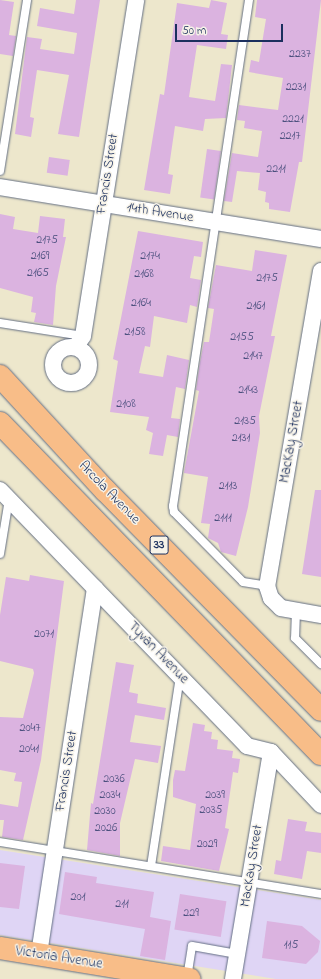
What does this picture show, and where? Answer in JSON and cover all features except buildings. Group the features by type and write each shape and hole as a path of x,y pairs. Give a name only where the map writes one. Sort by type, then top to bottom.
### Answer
{"main road":[{"name":"Arcola Avenue","path":"0,376 105,490 321,710"},
{"name":"Arcola Avenue","path":"0,423 321,754"},
{"name":"Victoria Avenue","path":"0,948 188,979"}],"street":[{"name":"Francis Street","path":"79,342 104,204 136,0"},
{"name":"14th Avenue","path":"0,187 321,238"},
{"name":"MacKay Street","path":"267,586 321,272"},
{"name":"Tyvan Avenue","path":"4,494 247,746 271,752"},
{"path":"267,586 271,598 281,608 321,615"},
{"name":"Francis Street","path":"39,954 95,588"},
{"name":"MacKay Street","path":"233,979 271,752"},
{"path":"271,752 321,805"}],"lane":[{"path":"0,171 27,0"},
{"path":"250,0 174,512 243,582 267,586"},
{"path":"0,323 79,342"},
{"path":"0,554 4,494"},
{"path":"296,611 295,638 321,664"},
{"path":"151,866 180,676"},
{"path":"0,842 321,894"},
{"path":"188,979 192,946 237,954"}],"shaded area":[{"path":"0,850 321,900 321,979 276,979 0,935"}]}
